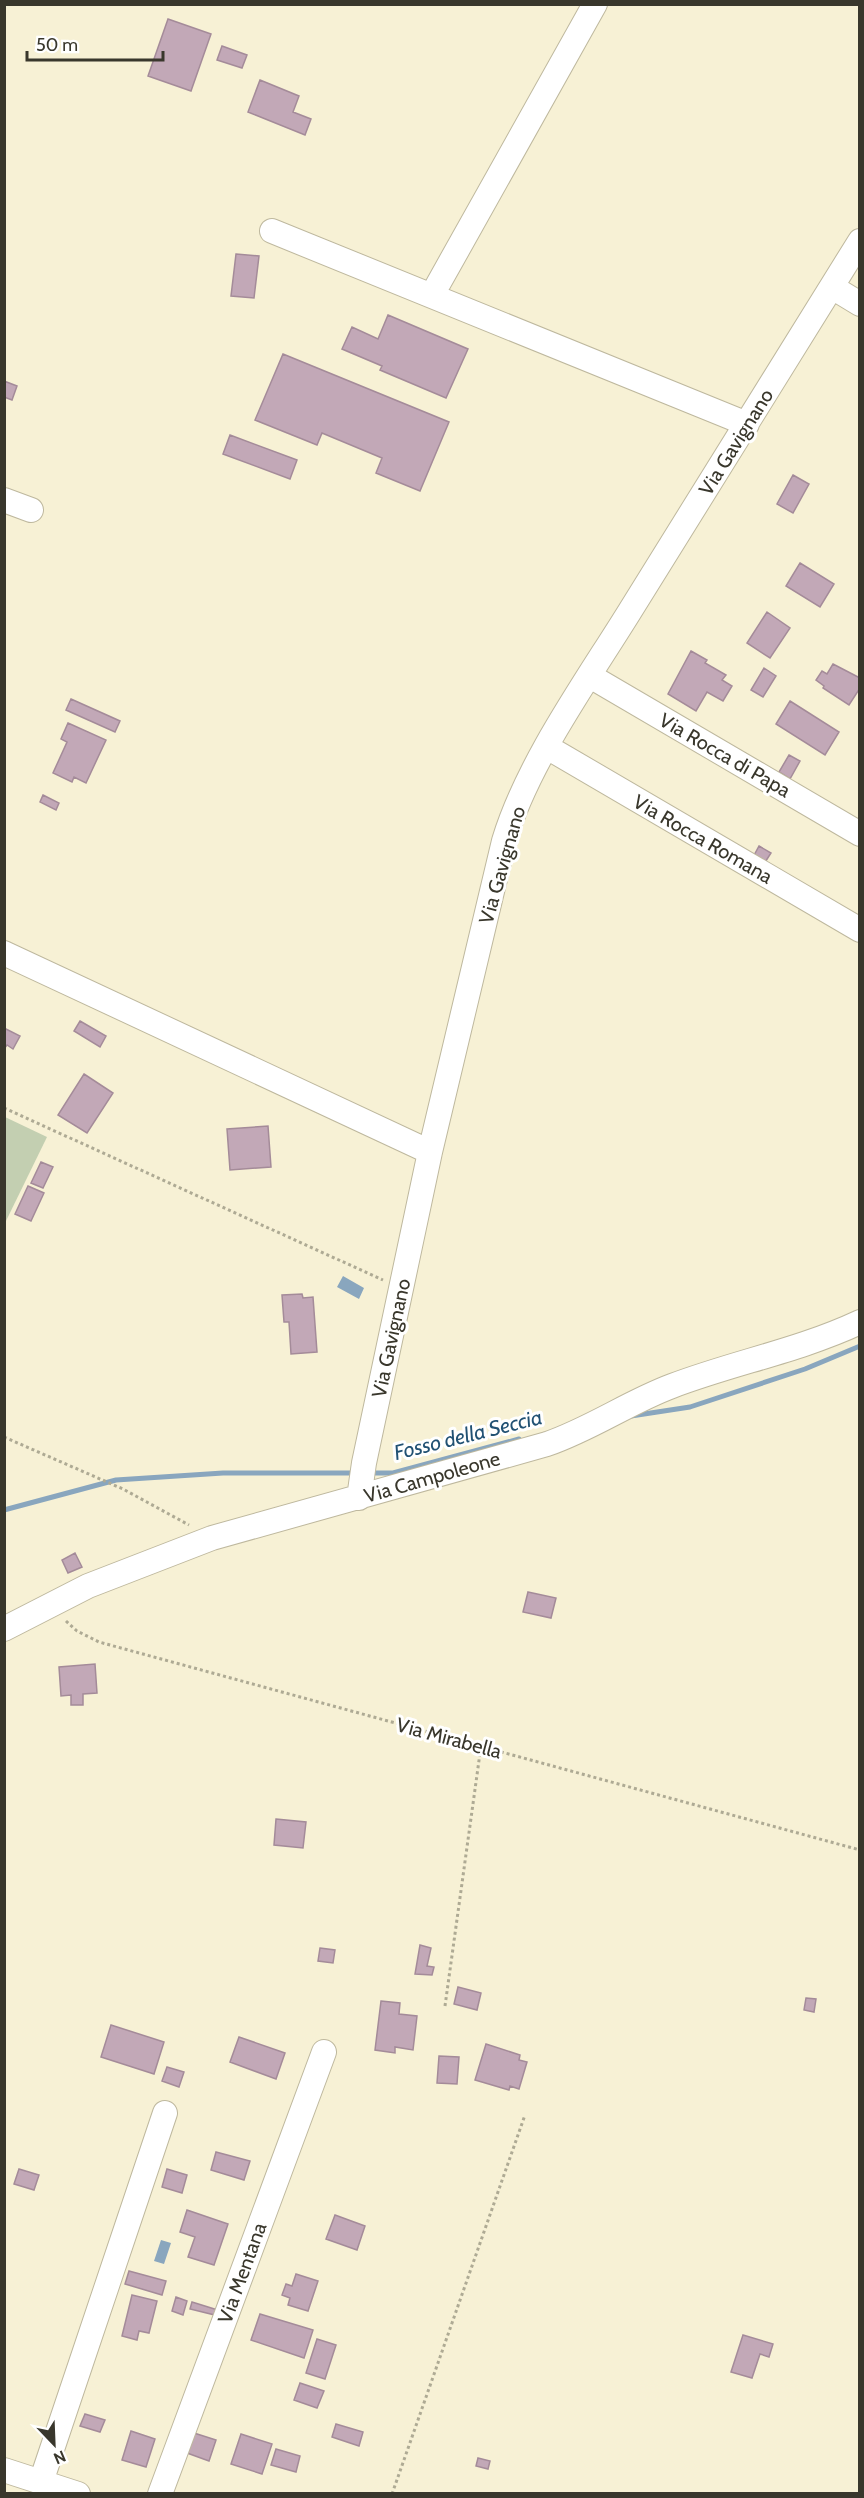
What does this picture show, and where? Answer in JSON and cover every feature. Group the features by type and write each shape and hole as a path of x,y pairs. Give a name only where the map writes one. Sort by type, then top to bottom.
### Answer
{"street":[{"path":"432,295 595,4"},
{"path":"272,231 747,424"},
{"name":"Via Gavignano","path":"359,1498 364,1463 430,1152 504,841 519,800 590,676 860,241"},
{"path":"832,287 860,304"},
{"path":"4,500 31,510"},
{"name":"Via Rocca di Papa","path":"590,676 860,834"},
{"name":"Via Rocca Romana","path":"548,747 860,930"},
{"path":"4,953 430,1152"},
{"name":"Via Campoleone","path":"10,1620 155,1559 212,1538 547,1444 580,1431 674,1385 795,1348 860,1322"},
{"name":"Via Mentana","path":"160,2493 324,2052"},
{"path":"41,2482 165,2113"},
{"path":"4,2470 78,2493"}],"path":[{"path":"4,1108 401,1289"},
{"path":"4,1437 123,1489 212,1538"},
{"name":"Via Mirabella","path":"54,1602 70,1626 99,1642 860,1850"},
{"path":"445,2006 481,1746"},
{"path":"392,2493 525,2115"}],"green space":[{"path":"5,1117 47,1137 5,1223"}],"water":[{"path":"343,1276 364,1288 359,1299 337,1287"},
{"path":"161,2240 171,2243 164,2264 154,2261"}],"building":[{"path":"168,19 211,34 191,91 148,76"},
{"path":"222,46 247,55 242,68 217,60"},
{"path":"260,80 299,96 293,112 311,119 305,135 248,112"},
{"path":"236,254 259,256 254,298 231,296"},
{"path":"388,315 468,349 446,398 380,370 382,366 342,349 352,327 378,339"},
{"path":"283,354 449,422 420,491 376,473 382,458 322,433 317,445 255,420"},
{"path":"4,381 17,386 12,400 4,397"},
{"path":"230,435 297,460 290,479 223,454"},
{"path":"793,475 809,484 793,513 777,504"},
{"path":"800,563 834,584 820,607 786,586"},
{"path":"767,612 790,628 770,658 747,643"},
{"path":"691,651 707,660 705,663 726,675 722,680 732,686 723,701 707,692 696,711 668,694"},
{"path":"833,664 860,678 860,688 849,705 823,688 824,686 816,680 822,671 827,674"},
{"path":"764,668 776,676 763,697 751,690"},
{"path":"71,699 120,721 115,732 66,710"},
{"path":"790,701 839,732 825,755 776,724"},
{"path":"68,723 106,740 86,783 74,777 72,782 53,773 67,742 61,739"},
{"path":"789,755 800,761 790,779 779,772"},
{"path":"43,795 59,803 56,810 40,802"},
{"path":"759,846 771,853 762,867 751,861"},
{"path":"80,1021 106,1036 100,1047 74,1031"},
{"path":"4,1028 20,1036 13,1049 7,1045 4,1049"},
{"path":"84,1074 113,1093 87,1133 58,1115"},
{"path":"268,1126 271,1167 230,1170 227,1129"},
{"path":"41,1162 53,1167 43,1188 31,1183"},
{"path":"28,1186 44,1193 31,1221 15,1214"},
{"path":"302,1294 303,1298 313,1297 317,1352 291,1354 289,1322 284,1322 282,1295"},
{"path":"75,1553 82,1567 68,1573 62,1560"},
{"path":"528,1592 556,1598 551,1618 523,1612"},
{"path":"95,1664 97,1693 83,1694 83,1705 71,1705 71,1695 61,1696 59,1667"},
{"path":"276,1819 306,1822 303,1848 274,1845"},
{"path":"420,1945 431,1948 427,1966 434,1967 432,1975 415,1974"},
{"path":"320,1948 335,1950 333,1963 318,1961"},
{"path":"458,1987 481,1993 477,2010 454,2004"},
{"path":"806,1998 816,1999 814,2012 804,2010"},
{"path":"381,2001 400,2003 399,2014 417,2016 413,2050 395,2047 395,2053 375,2050"},
{"path":"111,2025 164,2042 154,2074 101,2057"},
{"path":"239,2037 285,2053 276,2079 230,2062"},
{"path":"486,2044 520,2055 519,2060 527,2062 519,2089 510,2086 509,2090 475,2080"},
{"path":"439,2056 459,2057 457,2084 437,2083"},
{"path":"167,2067 184,2072 179,2087 162,2081"},
{"path":"216,2152 250,2161 244,2180 211,2170"},
{"path":"19,2169 39,2175 34,2190 14,2184"},
{"path":"167,2169 187,2175 182,2193 162,2187"},
{"path":"187,2210 228,2224 214,2265 188,2257 195,2237 180,2232"},
{"path":"335,2215 365,2226 357,2250 326,2239"},
{"path":"129,2271 166,2281 162,2295 125,2284"},
{"path":"296,2274 318,2281 308,2311 288,2305 290,2298 282,2295 286,2284 292,2286"},
{"path":"132,2295 157,2301 149,2333 139,2331 137,2340 122,2336"},
{"path":"176,2297 187,2301 183,2315 172,2311"},
{"path":"192,2302 221,2311 219,2316 190,2309"},
{"path":"260,2314 313,2330 304,2358 251,2340"},
{"path":"743,2335 773,2344 769,2357 760,2354 752,2378 731,2372"},
{"path":"317,2339 336,2345 325,2379 306,2373"},
{"path":"300,2383 324,2391 317,2408 294,2400"},
{"path":"85,2414 105,2420 100,2432 80,2426"},
{"path":"336,2424 363,2432 359,2446 332,2437"},
{"path":"131,2431 155,2439 146,2467 122,2460"},
{"path":"194,2433 216,2440 209,2461 187,2453"},
{"path":"241,2434 272,2444 262,2474 231,2464"},
{"path":"276,2449 300,2456 296,2472 271,2465"},
{"path":"478,2458 490,2461 488,2469 476,2466"}],"waterway":[{"name":"Fosso della Seccia","path":"631,1416 690,1407 805,1369 860,1346"},
{"name":"Fosso della Seccia","path":"368,1473 393,1473 519,1439"},
{"name":"Fosso della Seccia","path":"4,1510 116,1480 223,1473 356,1473"}]}
